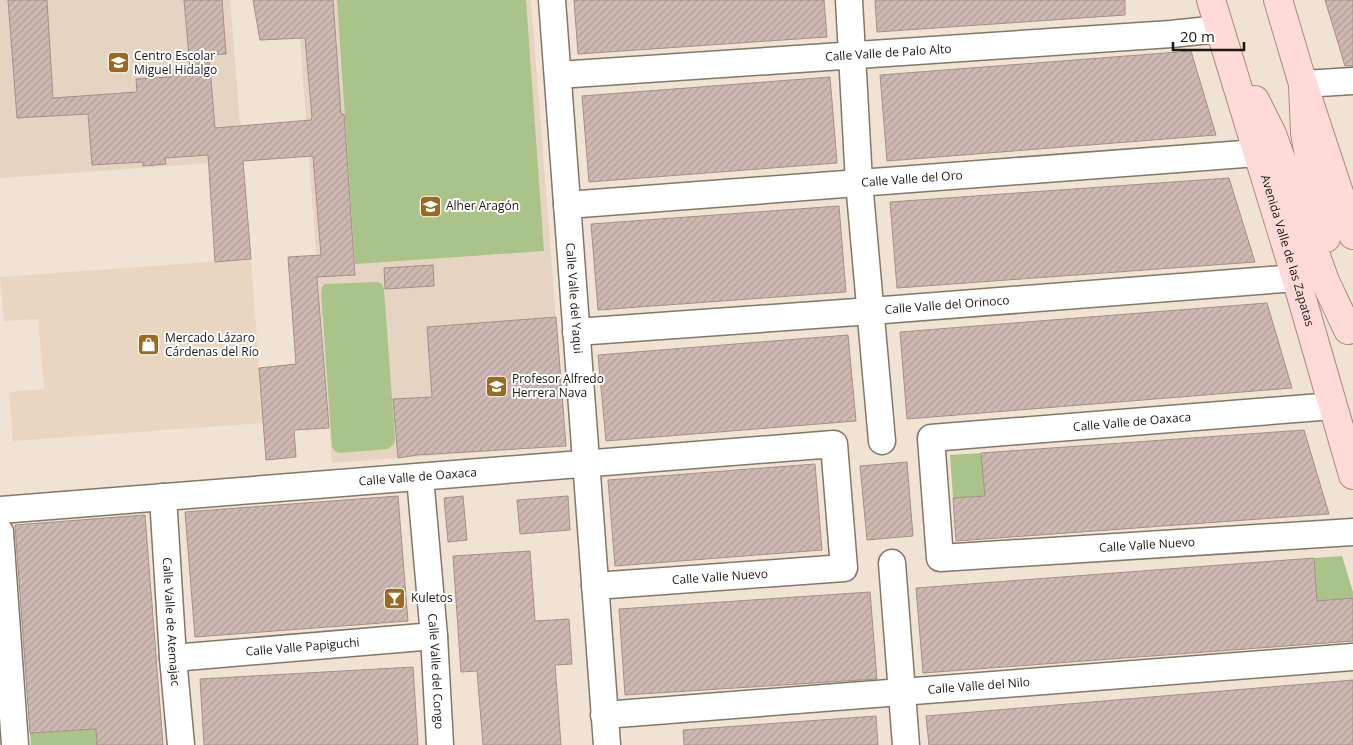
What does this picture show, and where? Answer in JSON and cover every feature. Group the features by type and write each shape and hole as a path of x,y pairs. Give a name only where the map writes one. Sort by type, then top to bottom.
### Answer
{"main road":[{"name":"Avenida Valle de las Zapatas","path":"1211,0 1296,278 1353,475"},
{"name":"Avenida Valle de las Zapatas","path":"1278,0 1303,84 1353,235"},
{"name":"Avenida Valle de las Zapatas","path":"1219,29 1272,134 1325,281 1350,339"},
{"name":"Avenida Valle de las Zapatas","path":"1303,84 1305,133 1317,201 1350,339"}],"street":[{"name":"Calle Valle del Yaqui","path":"552,0 567,205 587,331 586,464 607,745"},
{"path":"849,0 859,182 882,440"},
{"name":"Calle Valle de Palo Alto","path":"558,75 1171,34 1219,29"},
{"path":"1303,84 1353,81"},
{"name":"Calle Valle del Oro","path":"567,205 1257,153"},
{"name":"Calle Valle del Orinoco","path":"587,331 1296,278"},
{"name":"Calle Valle de Oaxaca","path":"940,558 930,438 1333,406"},
{"name":"Calle Valle de Oaxaca","path":"0,510 834,444 844,568"},
{"name":"Calle Valle del Congo","path":"420,477 434,636 440,745"},
{"name":"Calle Valle de Atemajac","path":"163,497 173,658 181,745"},
{"path":"0,532 4,635 15,745"},
{"name":"Calle Valle Nuevo","path":"940,558 1353,532"},
{"path":"892,563 906,745"},
{"name":"Calle Valle Nuevo","path":"595,586 844,568"},
{"name":"Calle Valle Papiguchi","path":"173,658 434,636"},
{"name":"Calle Valle del Nilo","path":"604,715 1353,657"}],"shaded area":[{"name":"Centro Escolar Miguel Hidalgo","path":"0,0 230,0 243,161 0,178"},
{"name":"Alher Aragón","path":"297,0 531,0 566,446 332,463"},
{"name":"Mercado Lázaro Cárdenas del Río","path":"251,259 263,423 13,441 9,392 44,389 38,319 4,321 0,277"}],"green space":[{"path":"337,0 526,0 544,251 355,264"},
{"path":"378,282 382,284 384,289 395,440 388,449 339,453 332,447 322,287 325,284"},
{"path":"981,453 985,496 953,498 950,455"},
{"path":"1342,556 1353,592 1353,598 1317,601 1314,558"},
{"path":"159,699 162,724 96,729 94,703"},
{"path":"96,729 97,745 31,745 30,733"}],"building":[{"path":"8,0 47,0 53,98 137,92 136,79 170,77 169,70 190,68 184,0 222,0 226,54 209,55 215,128 311,120 305,38 260,40 253,0 333,0 341,114 344,114 355,275 317,277 329,428 294,430 296,457 266,460 259,368 296,364 288,257 321,255 313,156 243,161 251,259 215,262 208,155 165,158 166,164 143,166 143,162 92,165 88,114 17,118"},
{"path":"574,0 824,0 827,37 578,54"},
{"path":"875,0 1125,0 1125,15 877,32"},
{"path":"1325,0 1353,0 1353,66 1345,66"},
{"path":"1191,51 1216,135 887,161 880,75"},
{"path":"830,77 837,163 589,182 582,96"},
{"path":"1229,178 1255,262 897,288 890,202"},
{"path":"839,206 846,292 598,310 591,224"},
{"path":"433,265 434,286 385,289 384,268"},
{"path":"1267,303 1292,388 907,419 900,332"},
{"path":"556,317 566,446 417,455 398,458 393,399 432,397 427,327"},
{"path":"848,335 856,421 606,441 598,355"},
{"path":"1304,430 1329,514 956,541 953,498 985,496 981,453"},
{"path":"907,462 913,536 867,540 860,466"},
{"path":"815,464 822,550 615,566 608,480"},
{"path":"398,496 408,621 195,637 185,512"},
{"path":"463,496 467,540 448,542 444,498"},
{"path":"568,496 570,530 520,534 517,500"},
{"path":"145,515 163,745 97,745 96,729 30,733 15,525"},
{"path":"530,551 535,621 569,619 572,664 555,665 561,745 483,745 477,671 461,672 453,556"},
{"path":"1314,558 1317,601 1353,598 1353,641 923,673 916,588"},
{"path":"870,592 877,679 625,695 619,609"},
{"path":"413,667 418,745 204,745 200,679"},
{"path":"1353,680 1353,745 929,745 926,716"},
{"path":"876,716 878,745 684,745 683,730"}],"place":[{"name":"Centro Escolar Miguel Hidalgo","path":"118,63"},
{"name":"Alher Aragón","path":"430,206"},
{"name":"Mercado Lázaro Cárdenas del Río","path":"149,345"},
{"name":"Profesor Alfredo Herrera Nava","path":"496,386"},
{"name":"Kuletos","path":"395,598"}]}
